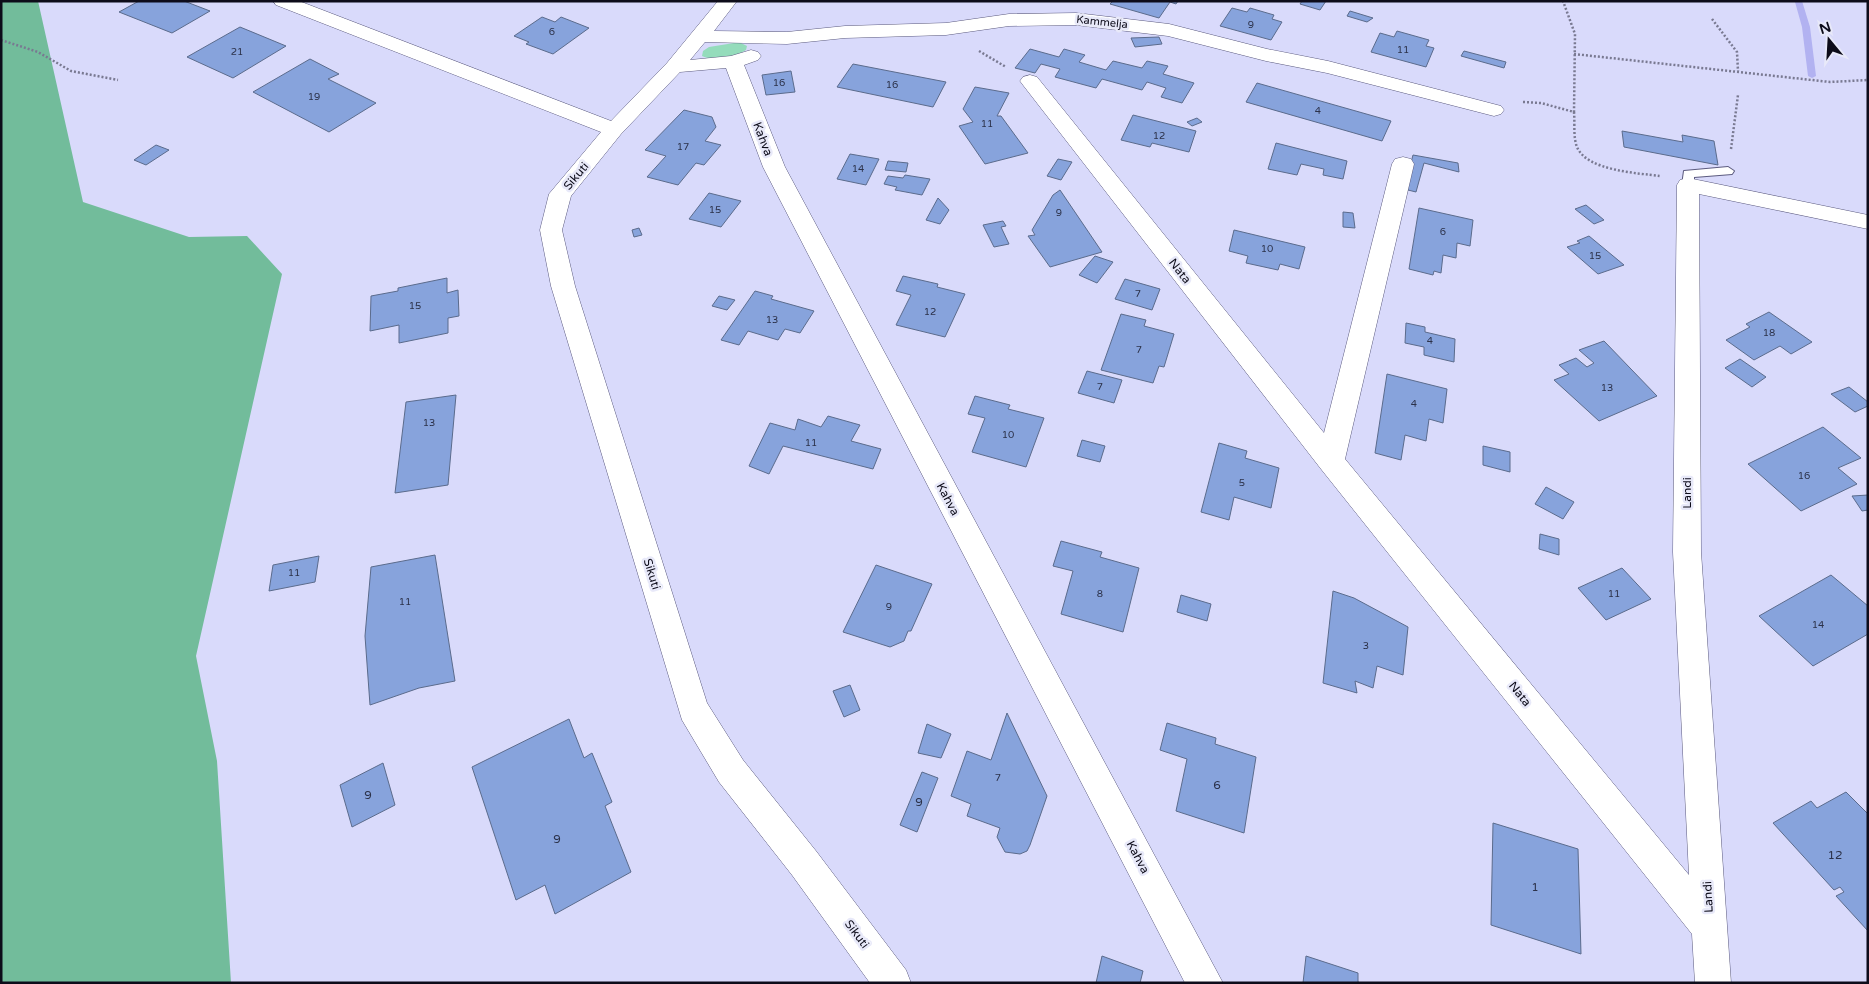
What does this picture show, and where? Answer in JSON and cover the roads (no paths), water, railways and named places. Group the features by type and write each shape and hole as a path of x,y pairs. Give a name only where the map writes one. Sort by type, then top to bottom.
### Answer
{"street":[{"path":"282,1 614,130"},
{"path":"674,67 728,1"},
{"name":"Kammelja","path":"700,36 787,38 845,32 946,29 1009,20 1076,19 1169,30 1266,55 1328,67 1494,110"},
{"path":"674,67 733,62 768,51 787,38"},
{"name":"Kahva","path":"733,62 774,167 1205,983"},
{"name":"Sikuti","path":"674,67 614,130 560,194 551,230 563,286 693,709 731,771 804,863 893,983"},
{"name":"Nata","path":"1030,81 1331,461 1709,927"},
{"path":"1331,461 1403,164"},
{"path":"1688,185 1868,222"},
{"name":"Landi","path":"1688,185 1686,552 1713,983"}],"lane":[{"path":"1688,185 1688,174 1728,171"}],"waterway":[{"path":"1799,2 1806,27 1812,76"}]}
